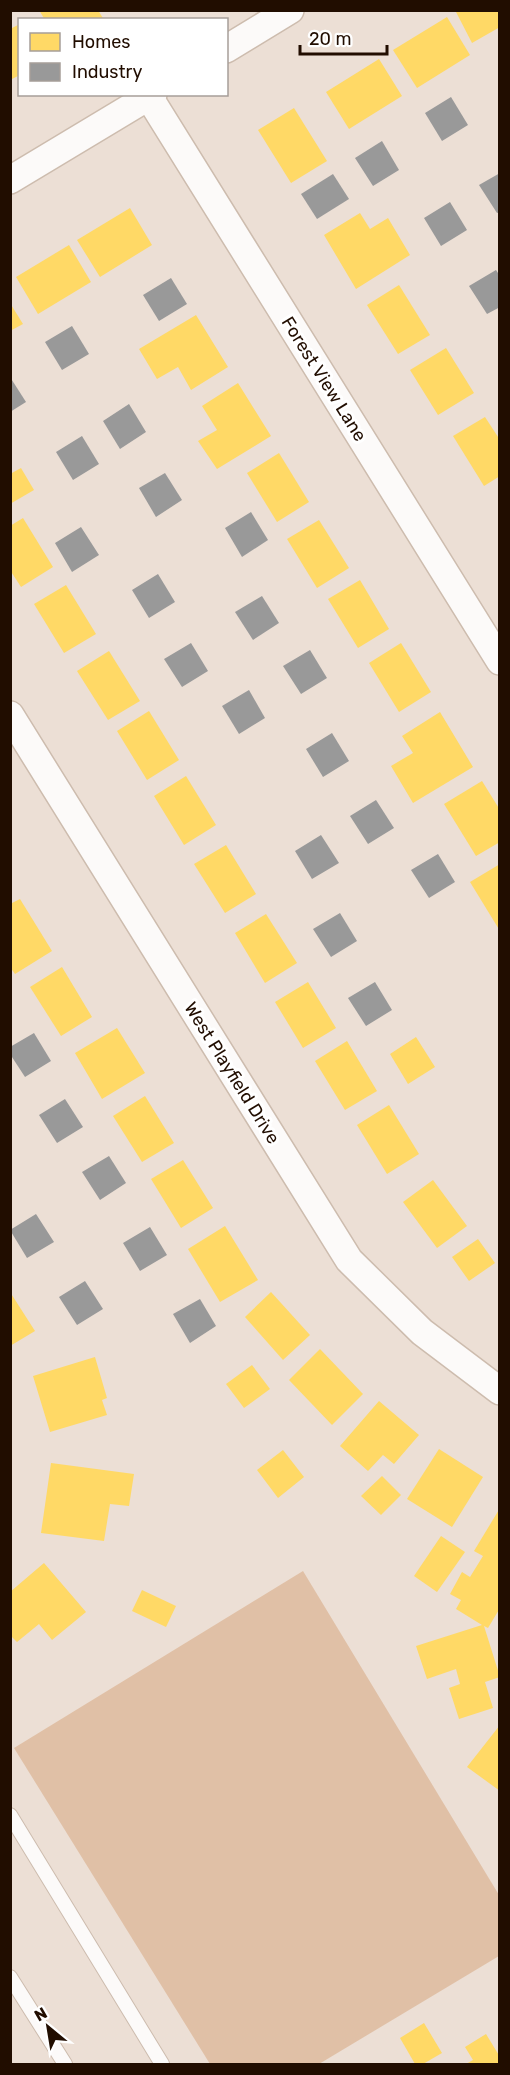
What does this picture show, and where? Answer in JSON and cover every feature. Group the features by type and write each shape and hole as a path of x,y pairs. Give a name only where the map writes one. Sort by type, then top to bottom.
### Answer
{"street":[{"path":"228,49 290,10"},
{"path":"10,180 151,96"},
{"name":"Forest View Lane","path":"151,96 500,661"},
{"name":"West Playfield Drive","path":"10,715 349,1260 422,1332 500,1391"}],"lane":[{"path":"10,1815 162,2064"},
{"path":"10,1977 65,2064"}],"shaded area":[{"path":"303,1571 499,1895 499,1956 319,2064 210,2064 14,1748"}],"building: Homes":[{"path":"39,10 98,10 103,18 44,18"},
{"path":"455,10 500,10 500,27 472,43"},
{"path":"447,17 470,55 417,88 393,50"},
{"path":"18,25 18,76 10,80 10,29"},
{"path":"379,59 402,96 349,129 326,92"},
{"path":"294,108 327,161 291,183 258,130"},
{"path":"130,208 152,245 100,277 77,240"},
{"path":"360,213 370,229 388,218 410,255 356,289 324,235"},
{"path":"69,245 91,282 38,314 16,277"},
{"path":"399,285 430,335 398,354 367,305"},
{"path":"10,303 23,324 10,331"},
{"path":"196,315 228,367 191,390 178,367 157,379 139,349"},
{"path":"446,348 474,393 438,415 410,370"},
{"path":"238,383 271,436 217,469 198,441 217,430 202,406"},
{"path":"485,417 500,440 500,476 484,486 453,436"},
{"path":"279,453 309,502 277,522 247,473"},
{"path":"21,468 34,490 10,504 10,474"},
{"path":"23,518 53,567 21,587 10,570 10,526"},
{"path":"319,520 349,568 317,588 287,539"},
{"path":"360,580 389,629 358,648 328,599"},
{"path":"66,585 96,634 64,653 34,604"},
{"path":"401,643 431,692 399,712 369,663"},
{"path":"109,651 140,701 108,720 77,671"},
{"path":"149,711 179,760 147,780 117,731"},
{"path":"440,712 473,767 413,803 391,766 413,753 402,736"},
{"path":"186,776 216,825 184,845 154,796"},
{"path":"482,781 500,810 500,842 476,856 444,804"},
{"path":"226,845 256,894 225,913 194,864"},
{"path":"500,864 500,931 470,882"},
{"path":"20,899 52,951 15,974 10,967 10,904"},
{"path":"266,914 297,963 265,983 235,933"},
{"path":"62,967 92,1017 61,1036 30,987"},
{"path":"308,982 336,1028 303,1048 275,1002"},
{"path":"117,1028 145,1073 102,1099 75,1053"},
{"path":"416,1037 435,1067 408,1084 390,1054"},
{"path":"347,1041 377,1091 345,1110 315,1061"},
{"path":"145,1096 174,1143 142,1162 113,1116"},
{"path":"389,1105 419,1154 387,1174 357,1125"},
{"path":"183,1160 213,1208 181,1228 151,1179"},
{"path":"433,1180 467,1226 437,1248 403,1202"},
{"path":"225,1226 258,1280 220,1302 188,1249"},
{"path":"478,1239 495,1263 469,1281 452,1257"},
{"path":"10,1292 35,1331 10,1346"},
{"path":"271,1292 310,1335 283,1360 245,1317"},
{"path":"320,1349 363,1394 332,1425 289,1380"},
{"path":"95,1357 107,1398 102,1400 107,1415 50,1432 33,1376"},
{"path":"252,1365 270,1389 244,1408 226,1384"},
{"path":"379,1401 419,1435 394,1464 383,1455 368,1471 340,1446"},
{"path":"439,1449 483,1477 452,1527 407,1499"},
{"path":"283,1450 304,1477 278,1498 257,1470"},
{"path":"51,1463 134,1474 129,1506 110,1504 104,1541 41,1533"},
{"path":"382,1476 401,1495 381,1515 361,1496"},
{"path":"500,1508 500,1608 488,1628 484,1626 500,1677 485,1682 493,1708 459,1719 449,1688 460,1684 456,1669 427,1679 416,1646 482,1625 456,1609 461,1600 450,1594 462,1572 470,1577 483,1556 474,1551"},
{"path":"441,1536 465,1552 437,1592 414,1576"},
{"path":"44,1563 86,1612 52,1640 39,1624 17,1642 10,1635 10,1592"},
{"path":"142,1590 176,1606 166,1627 132,1611"},
{"path":"500,1725 500,1791 467,1767"},
{"path":"424,2023 442,2053 423,2064 415,2064 400,2038"},
{"path":"486,2034 500,2057 500,2064 466,2064 473,2060 465,2047"}],"building: Industry":[{"path":"451,97 468,125 442,141 425,113"},
{"path":"382,141 399,170 373,186 355,158"},
{"path":"500,173 500,212 497,213 479,185"},
{"path":"333,174 349,199 317,219 301,194"},
{"path":"450,202 467,230 441,246 424,218"},
{"path":"496,270 500,276 500,307 487,314 469,286"},
{"path":"171,278 187,304 159,321 143,295"},
{"path":"72,326 89,354 62,370 45,342"},
{"path":"10,377 26,402 10,412"},
{"path":"129,404 146,432 120,449 103,421"},
{"path":"82,436 99,464 73,480 56,452"},
{"path":"165,473 182,500 156,517 139,488"},
{"path":"251,512 268,540 242,557 225,528"},
{"path":"81,527 99,555 72,572 55,543"},
{"path":"158,574 175,602 149,618 132,590"},
{"path":"262,596 279,623 253,640 235,612"},
{"path":"191,643 208,671 182,687 164,659"},
{"path":"310,650 327,678 301,694 283,666"},
{"path":"249,690 265,718 239,734 222,706"},
{"path":"332,733 349,761 323,777 306,749"},
{"path":"376,800 394,828 368,844 350,816"},
{"path":"321,835 339,863 312,879 295,851"},
{"path":"438,854 455,882 429,898 411,870"},
{"path":"340,913 357,941 331,957 313,929"},
{"path":"375,982 392,1010 366,1026 348,998"},
{"path":"34,1033 51,1061 25,1077 10,1054 10,1047"},
{"path":"65,1099 83,1127 57,1143 39,1115"},
{"path":"109,1156 126,1183 100,1200 82,1172"},
{"path":"36,1214 54,1242 27,1258 10,1230"},
{"path":"150,1227 167,1255 140,1271 123,1243"},
{"path":"85,1281 103,1309 77,1325 59,1297"},
{"path":"200,1299 216,1326 190,1343 173,1314"}]}
